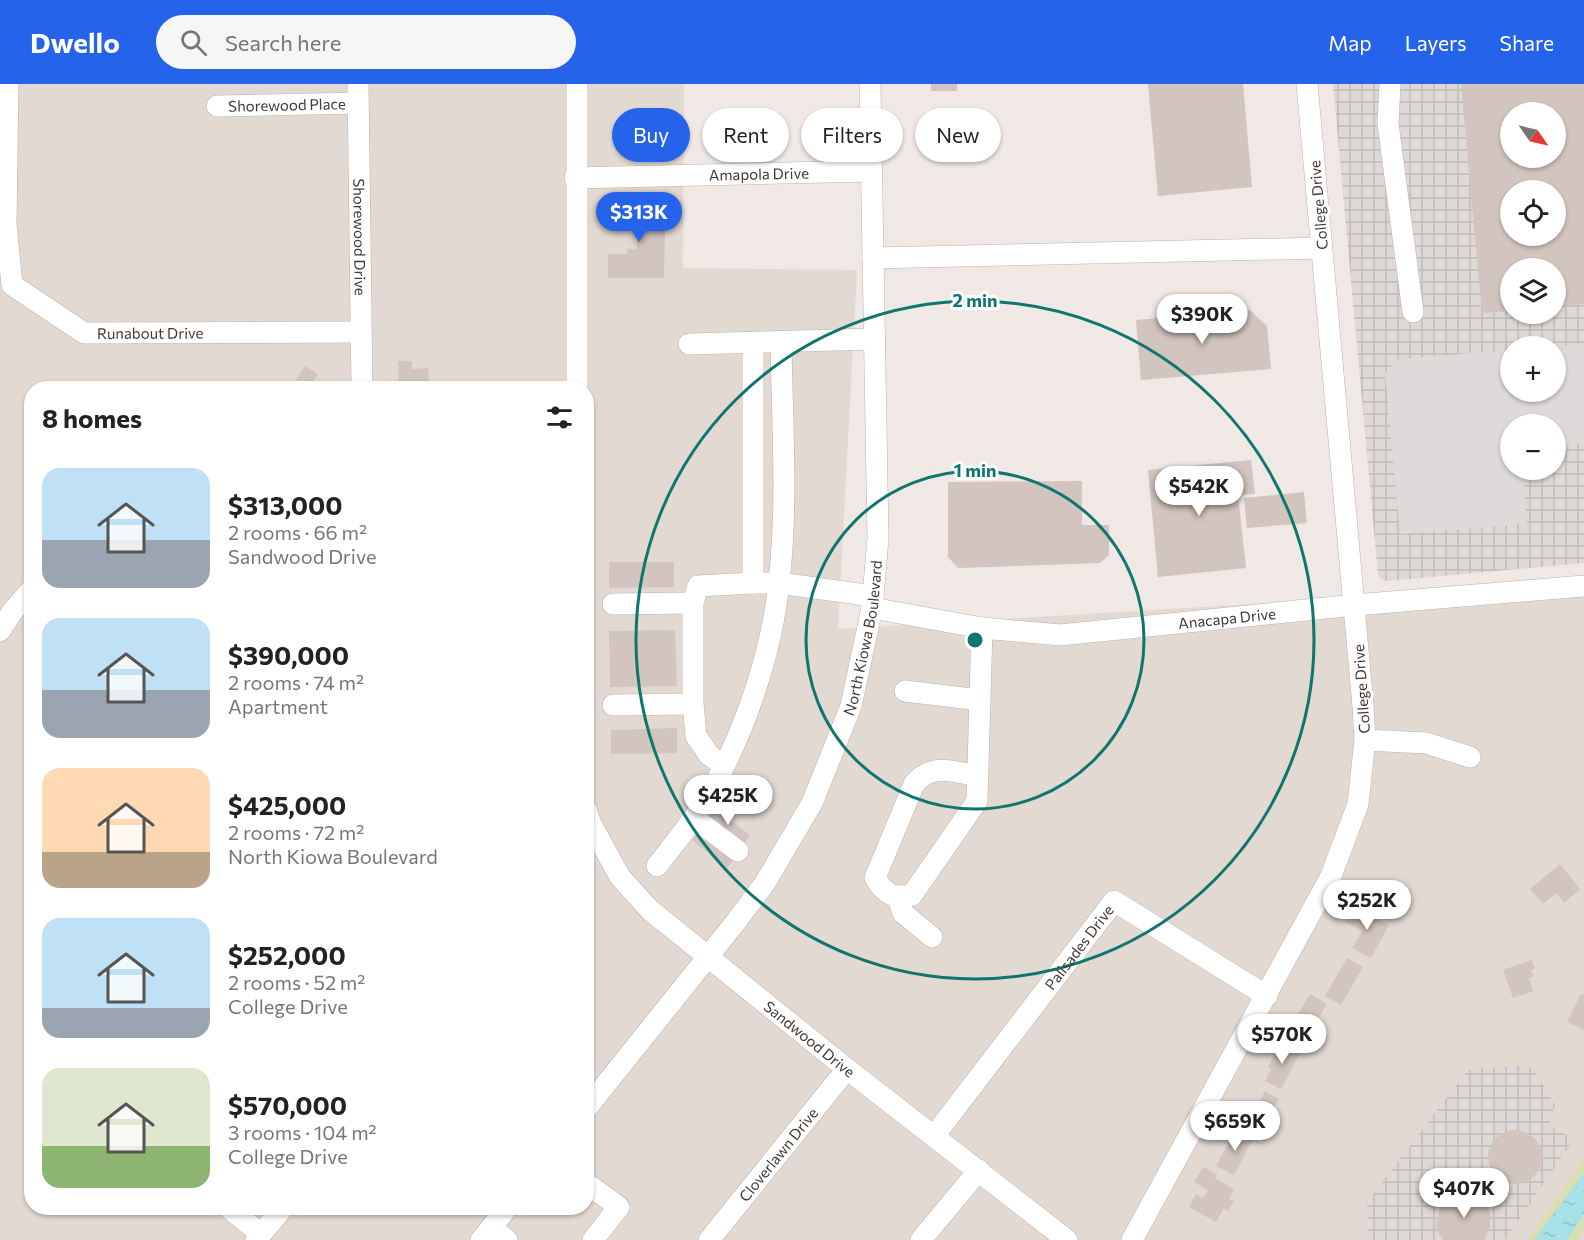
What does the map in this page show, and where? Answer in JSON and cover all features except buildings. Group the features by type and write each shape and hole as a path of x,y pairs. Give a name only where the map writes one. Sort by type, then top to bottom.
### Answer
{"street":[{"name":"Runabout Drive","path":"8,84 6,224 12,285 84,333 361,332"},
{"path":"577,84 575,178 577,381"},
{"name":"North Kiowa Boulevard","path":"594,1099 765,883 812,803 851,706 873,602 878,538 870,84"},
{"name":"College Drive","path":"1132,1240 1331,876 1358,804 1365,740 1355,604 1307,84"},
{"path":"1390,84 1388,124 1413,312"},
{"name":"Shorewood Drive","path":"358,94 362,381"},
{"name":"Shorewood Place","path":"217,106 358,94"},
{"name":"Amapola Drive","path":"575,178 872,171"},
{"path":"873,258 1322,248"},
{"path":"689,344 874,339"},
{"path":"657,866 708,796 741,729 764,656 779,583 783,522 781,341"},
{"path":"753,342 753,583"},
{"name":"Anacapa Drive","path":"693,603 698,586 779,583 982,628 1060,635 1355,604 1584,586"},
{"path":"0,631 24,598"},
{"path":"613,604 693,603 693,704 696,736 708,755 723,765"},
{"path":"978,776 935,769 922,775 914,784 875,878 884,891 898,897 912,895 977,801 978,776 982,628"},
{"path":"905,691 980,700"},
{"path":"613,705 693,704"},
{"path":"1365,740 1426,743 1470,757"},
{"path":"694,818 738,851"},
{"name":"Sandwood Drive","path":"594,829 620,877 650,910 847,1069 1067,1240"},
{"path":"898,897 903,913 932,937"},
{"name":"Palisades Drive","path":"934,1136 1114,901 1267,996"},
{"name":"Cloverlawn Drive","path":"709,1240 847,1069"},
{"path":"921,1240 979,1170"},
{"path":"593,1240 618,1207 594,1189"},
{"path":"236,1215 258,1237 277,1215"},
{"path":"493,1236 504,1215"}],"shaded area":[{"path":"0,84 684,84 684,108 612,108 612,162 684,162 683,268 857,270 838,629 1584,584 1584,1240 0,1240"},
{"path":"1333,84 1584,84 1584,563 1388,581 1381,579 1378,575"},
{"path":"1584,344 1584,444 1566,446 1566,414 1500,414 1500,480 1524,480 1527,524 1400,534 1385,372 1399,359 1500,351 1500,402 1566,402 1566,346"},
{"path":"1523,1065 1534,1070 1555,1105 1549,1125 1574,1139 1505,1240 1368,1240 1367,1202 1468,1070"}],"green space":[{"path":"1584,1160 1584,1231 1578,1240 1527,1240"}],"water":[{"path":"1584,1173 1584,1215 1567,1240 1534,1240"}]}
